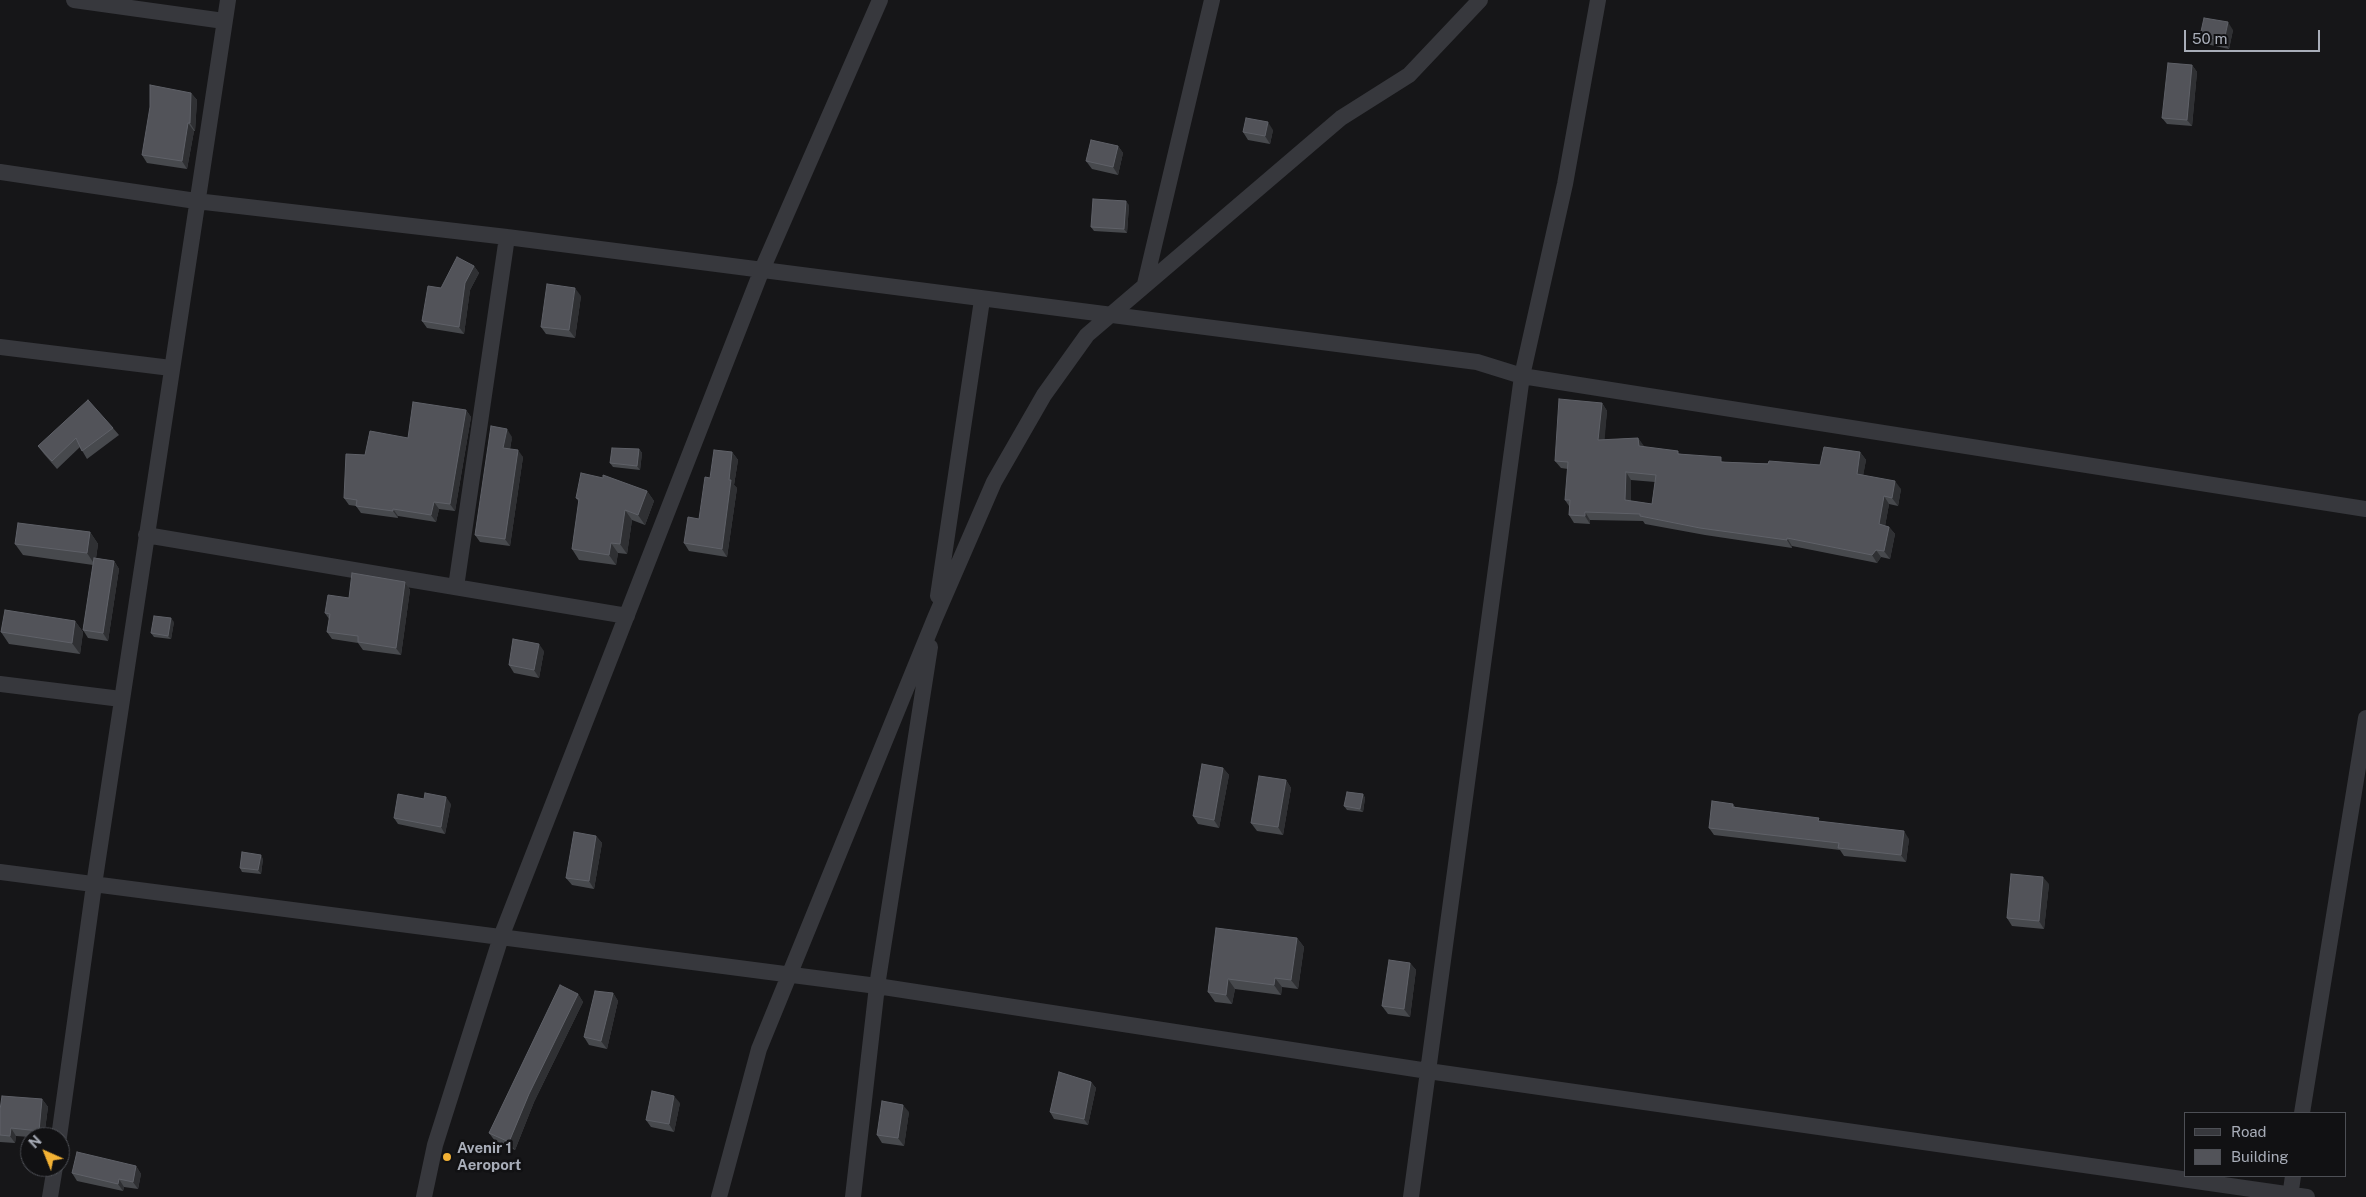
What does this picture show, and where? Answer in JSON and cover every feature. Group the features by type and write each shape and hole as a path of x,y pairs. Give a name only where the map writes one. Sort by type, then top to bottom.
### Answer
{"street":[{"path":"74,0 224,21"},
{"path":"60,1127 121,699 228,0"},
{"path":"424,1197 435,1145 501,937 761,272 880,0"},
{"path":"1145,284 1212,0"},
{"path":"719,1197 759,1049 935,618 994,482 1044,395 1087,335 1109,315 1341,118 1409,75 1480,0"},
{"path":"1411,1197 1522,376 1565,184 1598,0"},
{"path":"0,172 196,200 507,237 761,272 1477,362 1522,376 2366,509"},
{"path":"456,587 507,237"},
{"path":"853,1197 877,986 935,618 982,300"},
{"path":"0,347 171,368"},
{"path":"146,535 627,616"},
{"path":"0,684 121,699"},
{"path":"2302,1112 2366,718"},
{"path":"0,872 877,986 1428,1071 2307,1197"},
{"path":"50,1197 53,1177"},
{"path":"2290,1196 2293,1177"}],"building":[{"path":"2204,18 2228,22 2224,41 2200,36"},
{"path":"2168,63 2192,65 2187,120 2162,118"},
{"path":"150,85 191,93 190,123 188,123 182,161 142,155 150,107"},
{"path":"1246,118 1268,122 1265,136 1243,132"},
{"path":"1091,140 1118,146 1113,167 1086,161"},
{"path":"1093,199 1126,201 1124,229 1091,227"},
{"path":"457,257 474,266 465,283 459,327 422,321 428,286 441,288"},
{"path":"547,284 575,288 569,330 541,327"},
{"path":"1559,399 1602,403 1598,440 1638,438 1639,446 1678,451 1678,454 1721,457 1721,462 1768,464 1769,461 1820,465 1824,447 1860,452 1857,474 1895,481 1892,498 1884,496 1879,524 1889,527 1884,551 1876,550 1872,555 1787,538 1787,540 1700,528 1640,516 1640,514 1585,512 1585,516 1569,515 1570,500 1565,500 1568,462 1555,461","holes":["1626,472 1656,475 1652,504 1625,500"]},
{"path":"88,400 113,428 82,451 76,438 52,461 38,446"},
{"path":"413,402 466,410 450,504 434,502 431,515 356,506 357,500 344,498 346,454 365,455 370,431 408,438"},
{"path":"491,426 507,429 503,448 518,450 505,539 475,535"},
{"path":"612,448 639,449 637,466 610,463"},
{"path":"714,450 732,452 729,480 731,480 722,549 684,543 688,517 699,519 705,477 710,478"},
{"path":"581,473 603,478 603,475 647,491 638,515 625,510 620,544 611,543 609,555 572,549 579,499 576,498"},
{"path":"18,523 90,532 87,553 15,544"},
{"path":"94,558 114,561 103,633 83,630"},
{"path":"352,573 405,582 396,648 358,642 358,636 327,632 330,614 325,613 328,595 349,598"},
{"path":"5,610 75,621 72,643 1,632"},
{"path":"154,616 171,618 168,636 151,633"},
{"path":"513,639 539,644 534,670 509,665"},
{"path":"1202,764 1223,768 1214,820 1193,816"},
{"path":"1259,776 1286,780 1278,827 1251,823"},
{"path":"1347,792 1363,794 1360,809 1344,806"},
{"path":"425,793 446,797 441,827 394,818 398,794 424,799"},
{"path":"1712,801 1733,804 1732,807 1819,818 1818,821 1904,831 1901,855 1838,848 1839,843 1709,828"},
{"path":"574,832 596,836 589,881 566,878"},
{"path":"242,852 261,855 258,870 240,868"},
{"path":"2011,874 2043,877 2039,921 2007,918"},
{"path":"1216,928 1297,938 1291,980 1275,978 1274,985 1228,979 1226,995 1208,992"},
{"path":"1389,960 1410,963 1404,1009 1382,1006"},
{"path":"560,985 578,994 529,1094 509,1142 489,1133"},
{"path":"595,991 613,993 601,1041 584,1037"},
{"path":"1059,1072 1091,1082 1084,1119 1050,1112"},
{"path":"652,1091 674,1096 669,1124 646,1120"},
{"path":"2,1096 42,1099 39,1127 11,1128 10,1136 0,1135"},
{"path":"882,1101 903,1105 898,1138 877,1135"},
{"path":"77,1152 136,1166 133,1182 119,1179 118,1184 72,1173"}],"place":[{"name":"Avenir 1 Aeroport","path":"447,1157"}]}
